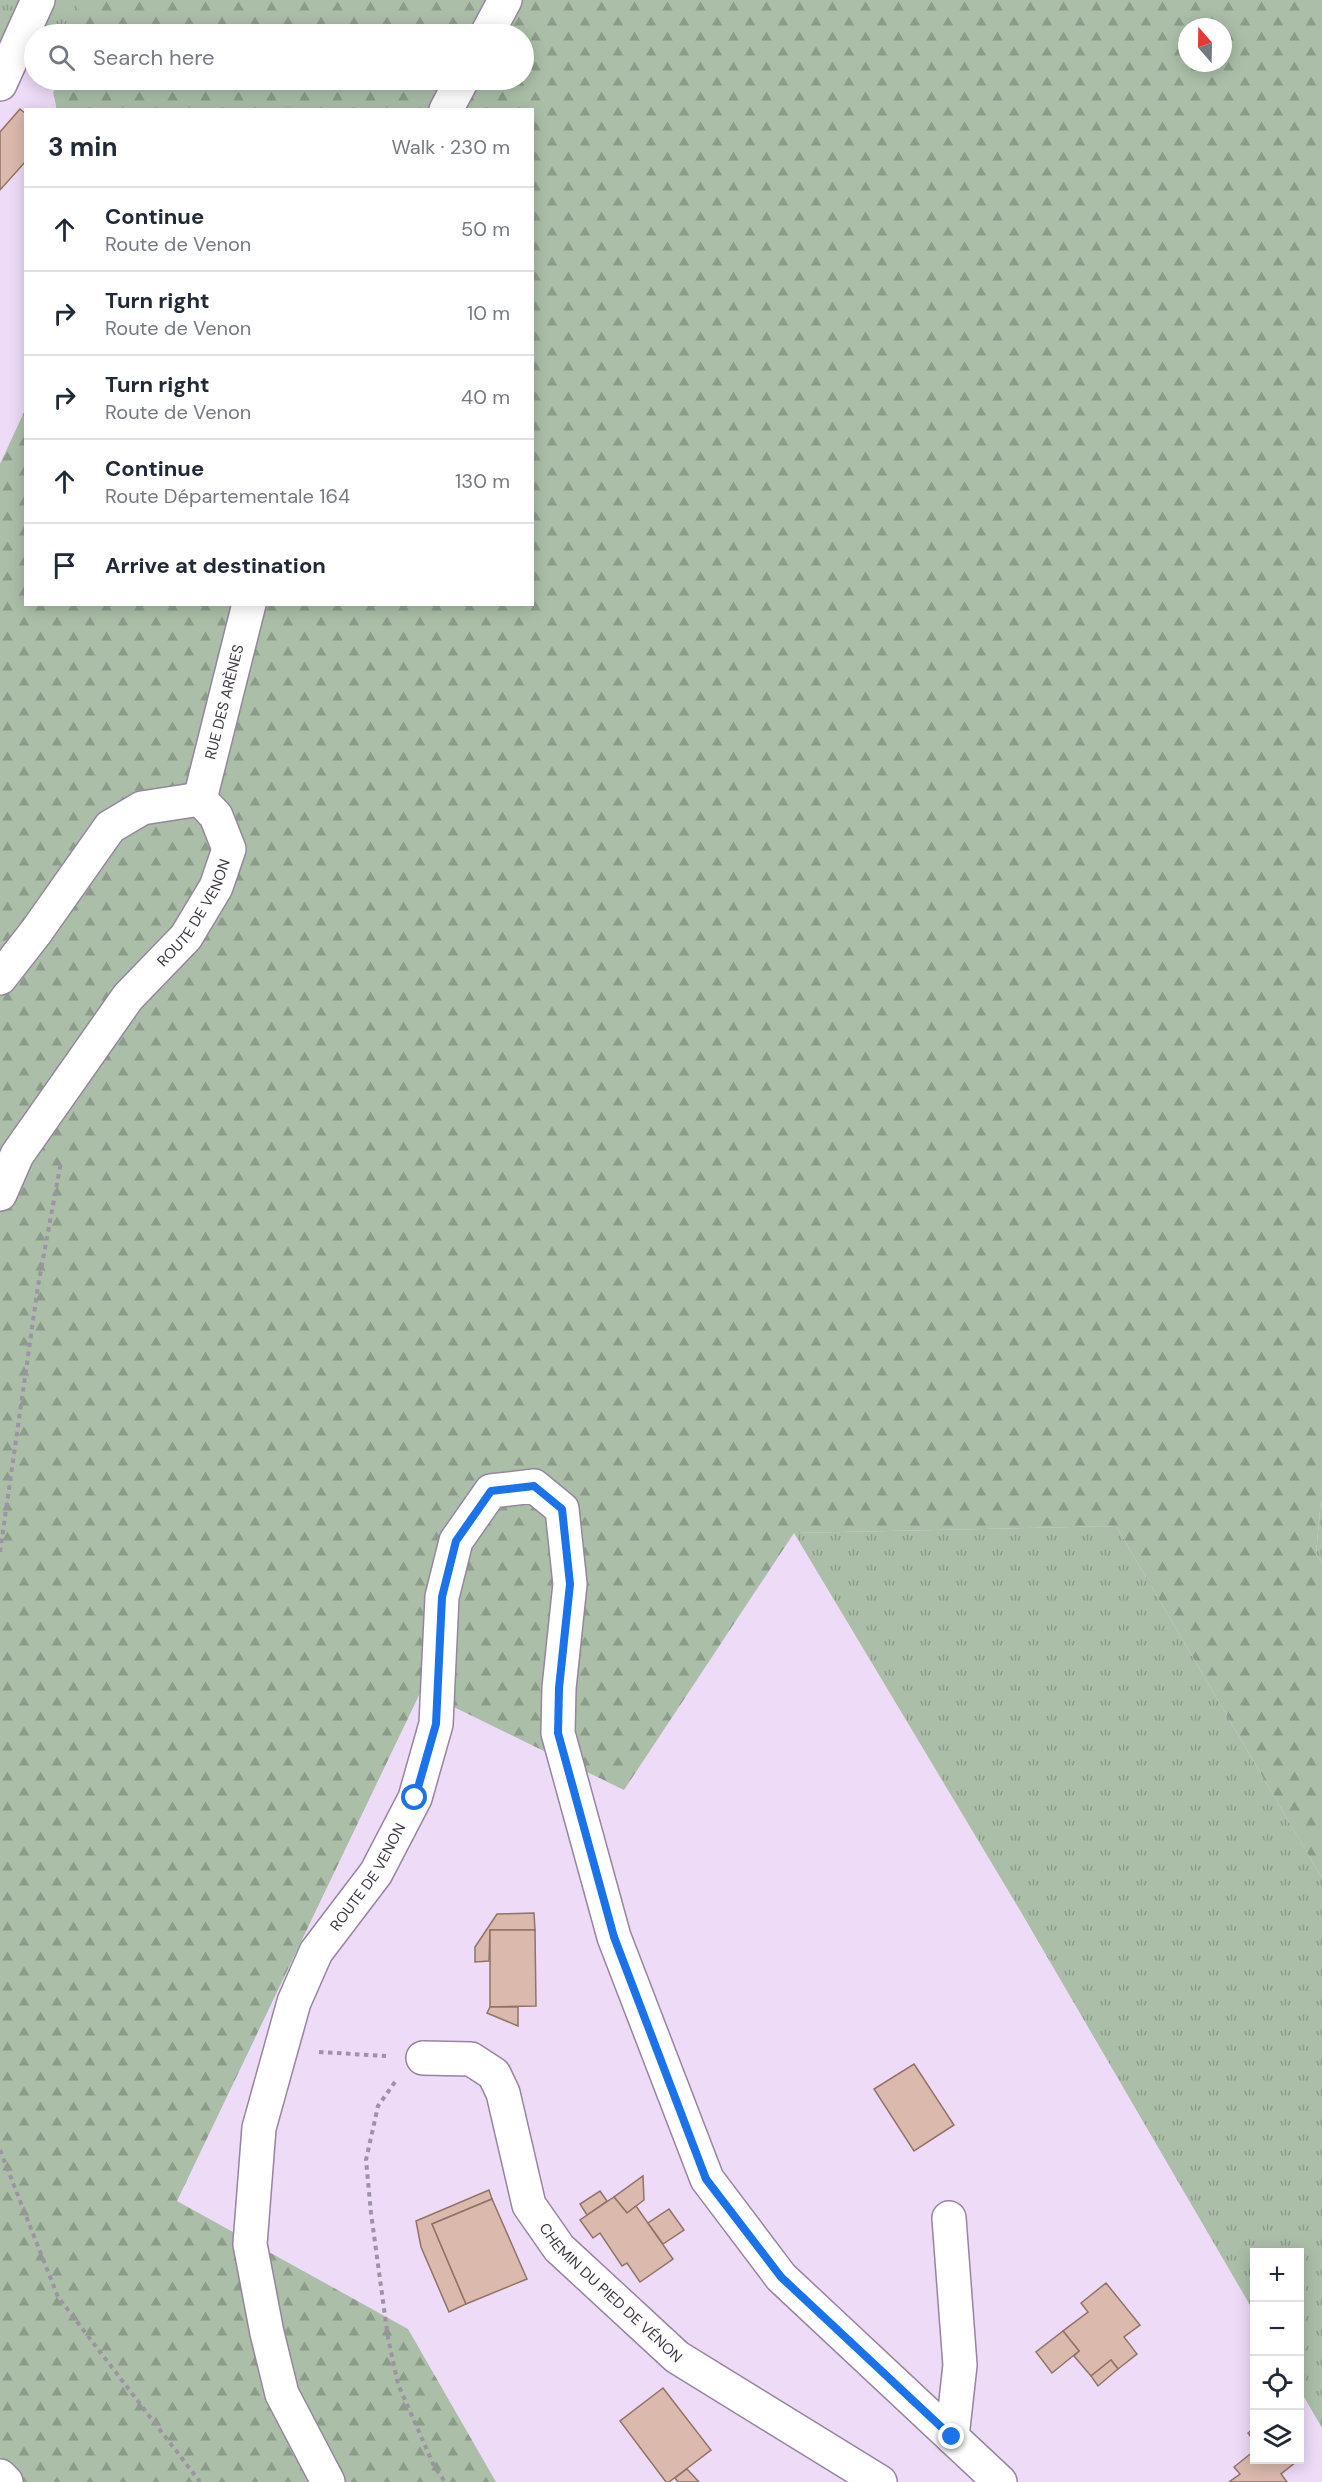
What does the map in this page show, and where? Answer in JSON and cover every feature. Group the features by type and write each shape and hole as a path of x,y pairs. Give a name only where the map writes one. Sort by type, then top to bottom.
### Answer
{"street":[{"path":"27,24 38,0"},
{"path":"493,24 506,0"},
{"path":"0,84 24,31"},
{"path":"447,108 457,90"},
{"name":"RUE DES ARÈNES","path":"200,799 248,606"},
{"path":"0,978 36,932 110,827 142,808 200,799"},
{"name":"ROUTE DE VENON","path":"0,1194 17,1155 80,1064 128,997 186,937 216,887 229,849 216,816 200,799"},
{"name":"ROUTE DE VENON","path":"328,2482 282,2394 250,2244 259,2128 294,2002 316,1952 376,1873 415,1798 436,1724 442,1597 456,1541 491,1491 534,1486 562,1509 570,1584 559,1688 558,1733 614,1937 706,2179 781,2277 1000,2482"},
{"name":"CHEMIN DU PIED DE VÉNON","path":"423,2058 471,2059 494,2074 503,2093 529,2205 559,2248 677,2357 880,2482"},
{"path":"949,2218 960,2365 952,2437"},
{"path":"0,2476 6,2482"}],"path":[{"path":"0,1552 38,1286 62,1158"},
{"path":"280,2050 423,2058"},
{"path":"423,2058 398,2078 378,2106 366,2160 388,2338 398,2384 429,2457 445,2482"},
{"path":"0,2150 58,2297 200,2482"}],"green space":[{"path":"0,0 90,0 85,24 24,24 24,50 0,42"},
{"path":"79,0 1322,0 1322,1488 1316,1555 1322,1562 1322,1878 1116,1526 794,1533 624,1790 421,1691 177,2201 408,2329 496,2482 0,2482 0,464 24,412 24,606 534,606 534,108 57,108 53,92 55,90 534,90 534,24 78,24"},
{"path":"1322,1488 1322,1562 1316,1555"},
{"path":"1116,1526 1322,1878 1322,2428 1304,2397 1304,2248 1250,2248 1250,2305 1021,1912 794,1533"}],"building":[{"path":"20,109 24,112 24,163 0,190 0,132"},
{"path":"534,1913 535,1930 490,1930 489,1961 475,1962 475,1947 497,1914"},
{"path":"490,1930 535,1930 536,2006 490,2007"},
{"path":"490,2007 518,2007 518,2026 487,2013"},
{"path":"914,2064 954,2125 914,2151 874,2089"},
{"path":"643,2176 644,2200 627,2213 614,2197"},
{"path":"489,2190 492,2199 432,2224 466,2304 449,2312 421,2247 416,2221"},
{"path":"600,2191 607,2201 587,2215 580,2204"},
{"path":"614,2197 627,2213 636,2206 673,2259 640,2282 627,2263 622,2266 600,2233 593,2238 580,2220"},
{"path":"492,2199 527,2279 466,2304 432,2224"},
{"path":"669,2209 684,2230 663,2244 648,2223"},
{"path":"1106,2283 1140,2325 1124,2337 1137,2354 1118,2369 1111,2360 1091,2376 1074,2356 1079,2351 1063,2331 1088,2312 1081,2303"},
{"path":"1063,2331 1079,2351 1052,2373 1036,2352"},
{"path":"1111,2360 1118,2369 1098,2386 1091,2376"},
{"path":"663,2388 711,2450 669,2482 666,2482 620,2421"},
{"path":"1250,2454 1250,2464 1294,2464 1281,2474 1287,2482 1229,2482 1240,2474 1234,2467"},
{"path":"687,2469 699,2482 678,2482 675,2478"}],"route":[{"path":"415,1798 436,1724 442,1597 456,1541 491,1491 534,1486 562,1509 570,1584 559,1688 558,1733 614,1937 706,2179 781,2277 952,2437"}]}
